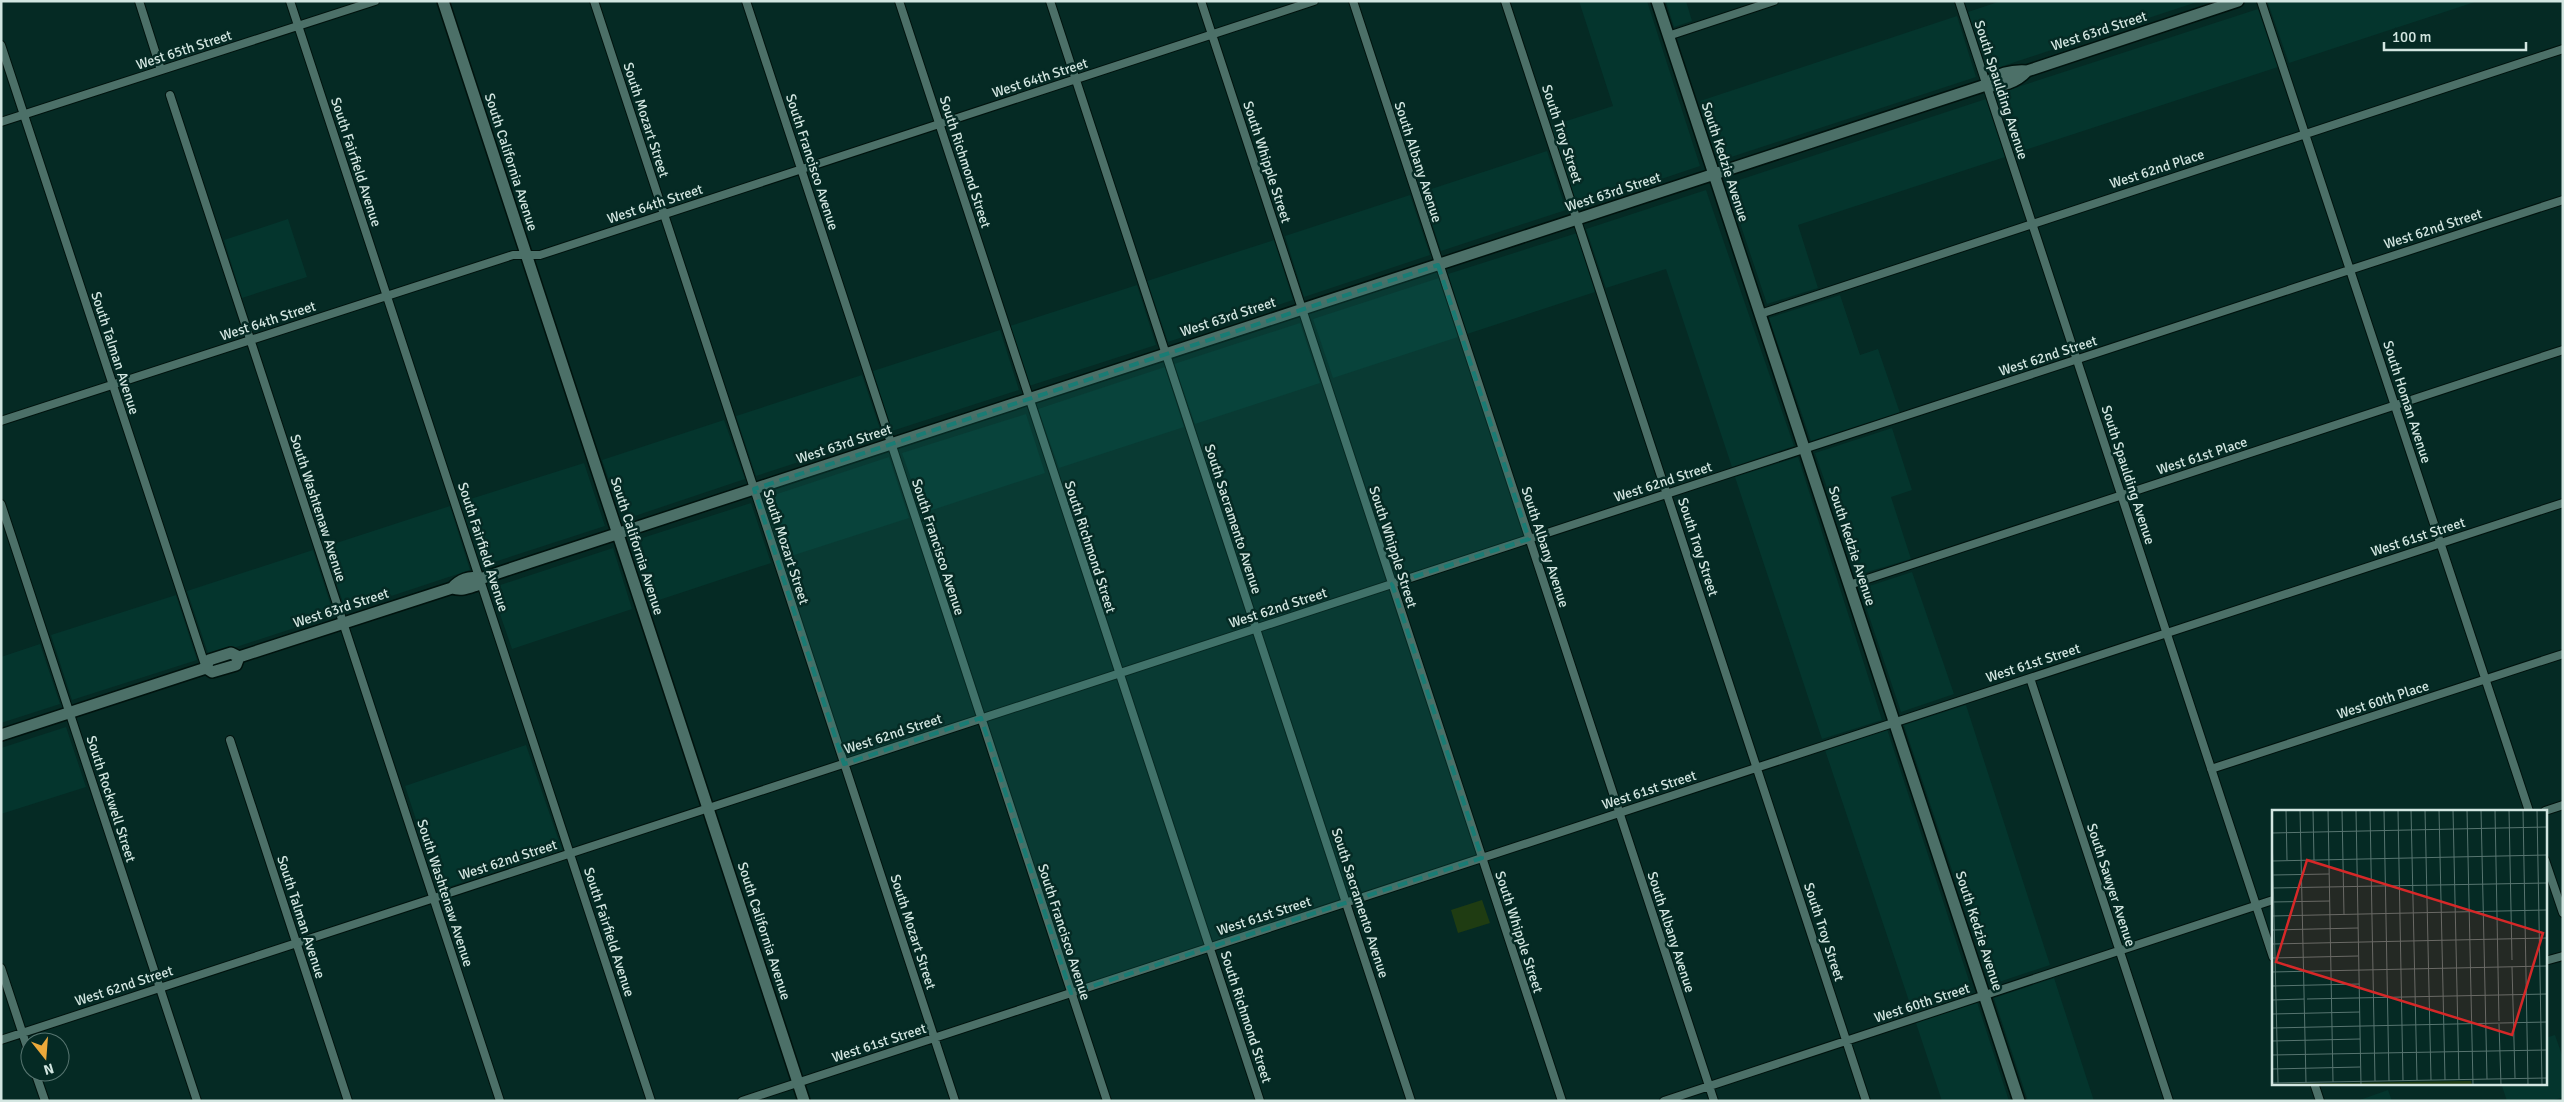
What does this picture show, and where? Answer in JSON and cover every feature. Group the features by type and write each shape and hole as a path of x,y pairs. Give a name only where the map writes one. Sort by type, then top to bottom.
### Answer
{"main road":[{"name":"South California Avenue","path":"443,1 804,1101"},
{"name":"South Kedzie Avenue","path":"1657,1 2019,1101"},
{"name":"West 63rd Street","path":"1,735 206,668 212,672 236,664 238,657 452,588 460,590 477,585 480,578 1986,85 1996,87 2020,79 2028,71 2238,1"}],"street":[{"path":"138,1 161,70"},
{"name":"South Fairfield Avenue","path":"290,1 651,1101"},
{"name":"West 65th Street","path":"1,122 375,1"},
{"name":"South Mozart Street","path":"594,1 955,1101"},
{"name":"South Francisco Avenue","path":"746,1 1107,1101"},
{"name":"South Richmond Street","path":"900,1 1028,399 1260,1101"},
{"name":"South Sacramento Avenue","path":"1050,1 1411,1101"},
{"name":"South Whipple Street","path":"1201,1 1562,1101"},
{"name":"West 64th Street","path":"1,421 513,255 540,256 1314,1"},
{"name":"South Albany Avenue","path":"1353,1 1438,265 1714,1101"},
{"name":"South Troy Street","path":"1505,1 1866,1101"},
{"path":"1668,36 1774,1"},
{"name":"South Spaulding Avenue","path":"1959,1 2272,954"},
{"name":"South Homan Avenue","path":"2261,1 2529,810"},
{"name":"South Talman Avenue","path":"1,45 206,668"},
{"name":"West 62nd Place","path":"1760,314 2563,49"},
{"name":"South Washtenaw Avenue","path":"170,95 500,1101"},
{"name":"West 62nd Street","path":"25,1032 2563,200"},
{"name":"West 61st Place","path":"1849,585 2563,350"},
{"name":"West 61st Street","path":"742,1101 2563,502"},
{"name":"South Rockwell Street","path":"1,504 197,1101"},
{"name":"West 60th Place","path":"2211,769 2563,654"},
{"name":"South Sawyer Avenue","path":"2030,678 2170,1101"},
{"name":"South Talman Avenue","path":"230,740 348,1101"},
{"path":"2546,811 2563,805"},
{"path":"2546,863 2563,913"},
{"name":"West 60th Street","path":"1664,1101 2272,900"},
{"path":"2546,961 2563,956"},
{"path":"1,968 22,1032"},
{"name":"West 62nd Street","path":"1,1040 20,1034"},
{"path":"38,1082 45,1101"},
{"path":"2314,1084 2320,1101"}],"highlighted area":[{"path":"1438,265 1529,539 1392,584 1482,858 1071,993 981,718 844,764 754,489"}],"shaded area":[{"path":"1579,1 1647,1 1700,166 1578,207 1551,126 1613,106"},
{"path":"1666,1 1686,1 1692,21 1674,27"},
{"path":"2001,1 2200,1 1988,71 1968,12"},
{"path":"2273,1 2478,1 2289,63 2268,3"},
{"path":"2258,9 2278,67 2016,153 1996,94"},
{"path":"1957,16 1976,77 1719,161 1700,101"},
{"path":"1986,99 2005,157 1798,225 1818,288 1767,304 1727,184"},
{"path":"1547,151 1566,210 1441,251 1422,192"},
{"path":"1706,190 1794,446 1732,467 1666,269 1606,288 1586,229"},
{"path":"1410,195 1430,255 1304,297 1285,236"},
{"path":"288,219 307,277 242,298 224,240"},
{"path":"1577,233 1595,292 1467,334 1448,274"},
{"path":"1274,240 1293,300 1168,342 1147,281"},
{"path":"1439,278 1458,337 1333,378 1313,319"},
{"path":"1137,285 1156,345 1029,386 1010,326"},
{"path":"1840,295 1860,355 1878,349 1900,413 1811,441 1769,318"},
{"path":"1300,323 1320,383 1195,424 1174,364"},
{"path":"1000,330 1019,390 892,431 873,371"},
{"path":"1165,367 1184,427 1059,468 1038,409"},
{"path":"862,375 882,435 756,476 736,416"},
{"path":"1026,414 1045,473 923,513 902,453"},
{"path":"724,420 745,479 623,520 602,460"},
{"path":"1892,428 1912,490 1891,497 1911,559 1857,575 1815,453"},
{"path":"889,457 909,518 785,558 765,498"},
{"path":"1798,457 1882,720 1822,739 1735,477"},
{"path":"584,463 605,526 482,566 461,502"},
{"path":"751,503 771,563 650,603 630,542"},
{"path":"450,506 470,570 346,611 324,547"},
{"path":"613,548 632,609 512,649 491,588"},
{"path":"313,550 334,615 209,656 187,591"},
{"path":"1912,572 1954,694 1901,712 1860,589"},
{"path":"176,595 197,660 72,700 51,635"},
{"path":"40,644 60,704 1,723 1,657"},
{"path":"1966,705 2050,965 1990,985 1904,725"},
{"path":"66,727 86,787 1,814 1,748"},
{"path":"1887,729 1973,993 1913,1013 1825,750"},
{"path":"526,745 562,850 439,890 405,786"},
{"path":"2054,978 2094,1101 2028,1101 1994,998"},
{"path":"1977,1002 2009,1101 1942,1101 1916,1023"},
{"path":"2555,1035 2563,1058 2563,1097 2552,1101 2507,1101 2501,1084 2546,1084 2546,1038"},
{"path":"2388,1090 2392,1101 2357,1101"}],"green space":[{"path":"1482,900 1490,923 1458,933 1451,910"}]}
